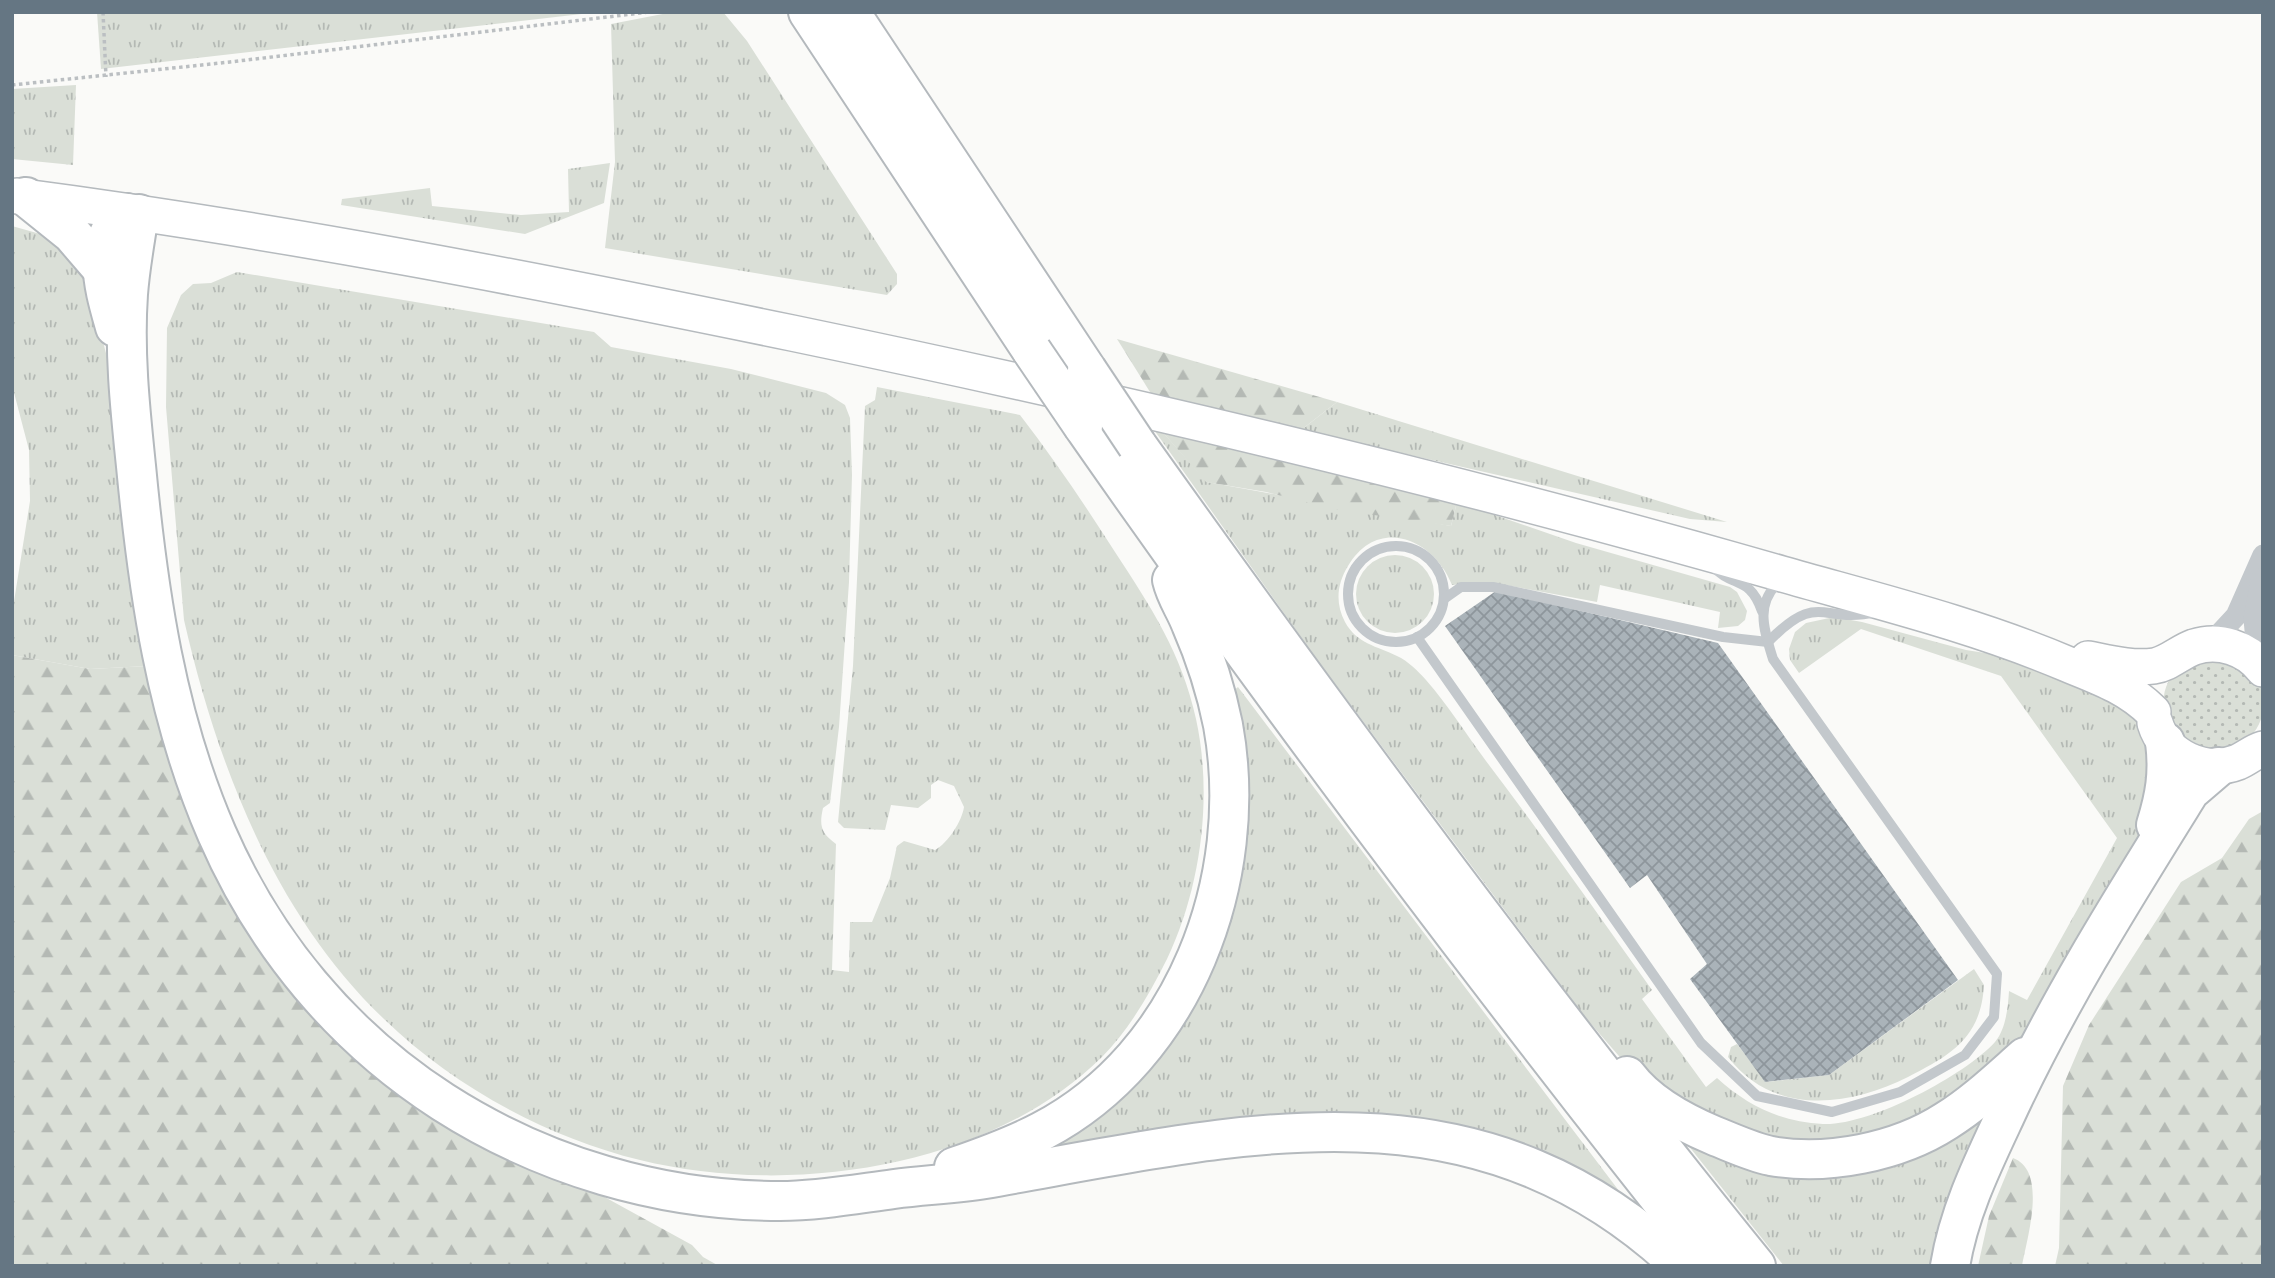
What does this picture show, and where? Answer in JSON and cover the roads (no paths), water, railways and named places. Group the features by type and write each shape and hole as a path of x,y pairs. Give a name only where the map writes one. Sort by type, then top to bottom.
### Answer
{"highway":[{"path":"808,12 1032,351 1164,542 1335,777 1529,1034 1713,1266"},
{"path":"850,12 1137,445 1359,752 1557,1012 1756,1266"},
{"path":"19,196 72,234 102,269"},
{"path":"126,366 102,269 109,233 116,221 133,214 126,366 147,571 166,678 186,751 233,870 262,920 298,971 348,1028 404,1077 471,1119 521,1146 628,1182 732,1200 772,1201 843,1197 889,1189 979,1180 1115,1154 1264,1133 1337,1130 1410,1134 1483,1150 1555,1177 1614,1212 1681,1266"},
{"path":"889,1189 978,1159 1043,1130 1083,1104 1143,1045 1170,1009 1198,959 1219,895 1228,828 1229,779 1223,725 1207,664 1176,595 1164,542"},
{"path":"2144,864 2166,792 2168,767 2159,727"},
{"path":"1950,1266 1955,1235 1968,1194 2037,1046 2190,791 2218,767"},
{"path":"1557,1012 1599,1039 1634,1086 1677,1117 1736,1145 1771,1156 1817,1158 1848,1155 1914,1138 1946,1122 1986,1092 2037,1046"}],"main road":[{"path":"19,196 533,281 972,371 1464,486 1897,606 2026,646 2136,695 2188,760 2218,767 2237,762 2260,748"},
{"path":"2026,646 2141,667 2157,666 2192,648 2210,644 2245,652 2261,666"},
{"path":"2159,727 2154,691 2162,672 2176,657"}],"street":[{"path":"2210,644 2236,615 2263,555"},
{"path":"2261,666 2254,619 2263,568"}],"lane":[{"path":"1395,546 1411,548 1426,556 1437,568 1443,583 1444,599 1440,614 1430,628 1417,637 1387,641 1360,626 1352,613 1348,598 1349,582 1355,568 1366,556 1395,546"},
{"path":"1417,637 1702,1043 1757,1096 1832,1112 1900,1092 1965,1055 1994,1017 1997,974 1773,659 1756,594 1745,584 1721,576 1699,550"},
{"path":"1762,611 1770,591 1787,575"},
{"path":"1444,599 1461,587 1493,587 1723,637 1768,642 1795,617 1811,611 1860,616 1897,606"}]}
